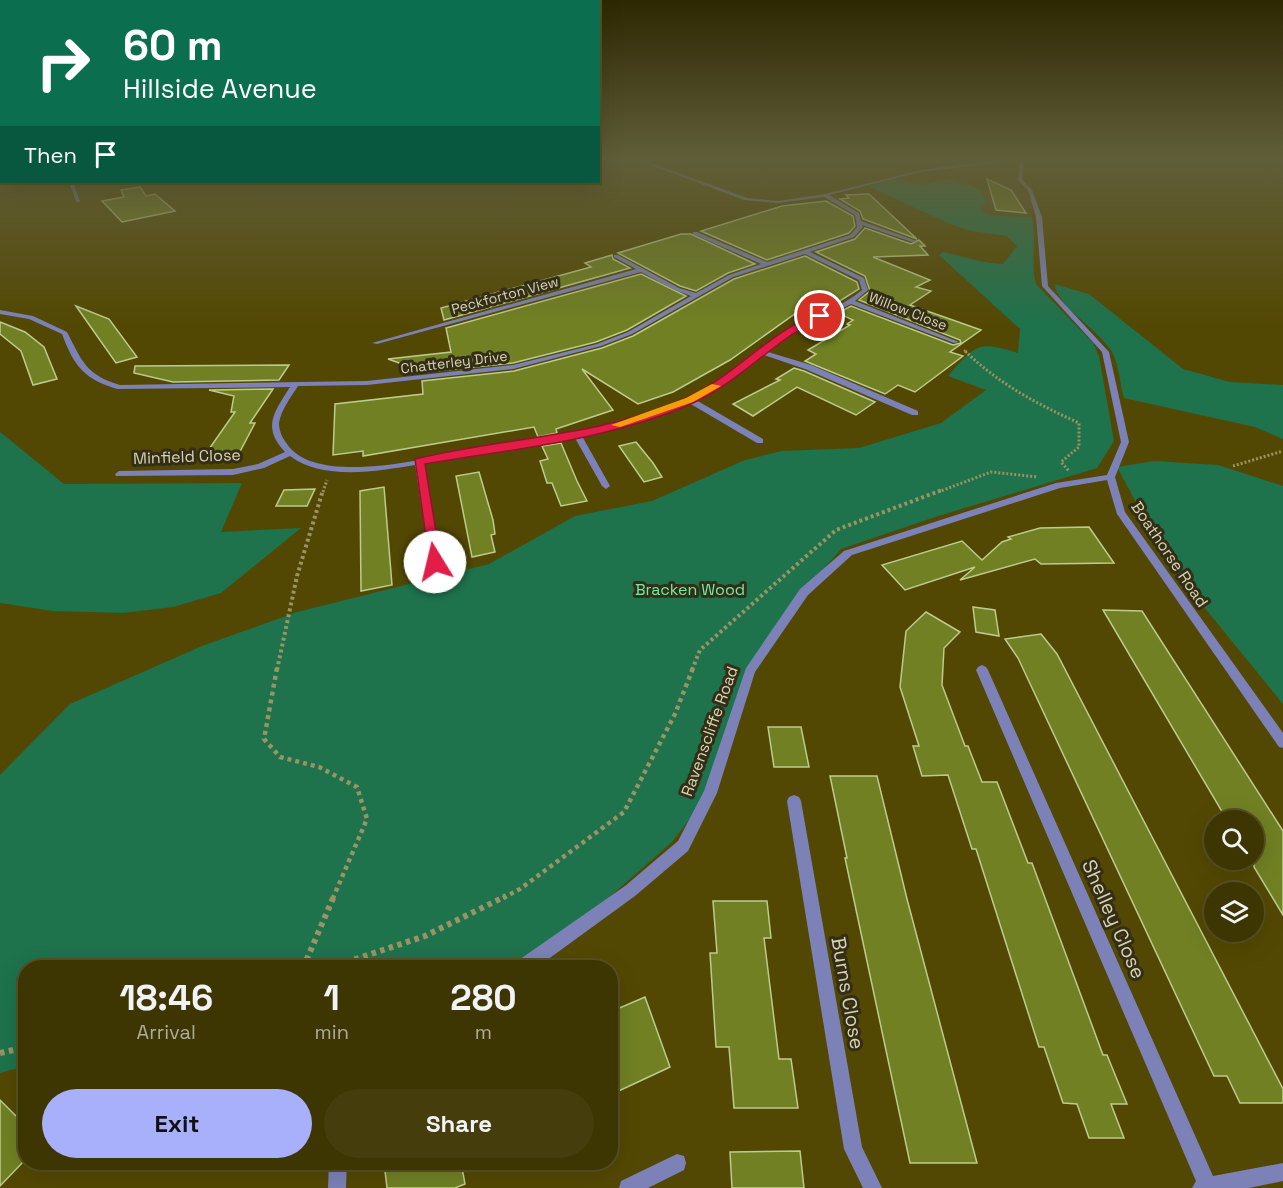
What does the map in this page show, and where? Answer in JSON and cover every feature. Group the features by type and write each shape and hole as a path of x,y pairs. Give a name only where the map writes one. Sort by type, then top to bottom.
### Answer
{"street":[{"path":"856,213 859,222 914,241"},
{"path":"1038,213 1042,277 1051,295 1092,334 1105,352 1125,442 1111,477"},
{"name":"Chatterley Drive","path":"0,312 31,317 65,333 72,352 86,372 98,382 120,387 294,386 367,383 437,376 513,367 563,356 630,333 731,276 852,236 860,227 859,222"},
{"path":"695,233 766,264"},
{"path":"294,386 275,420 276,433 281,444 290,453 304,461 331,468 375,469 577,435 640,419 690,400 720,384 796,329 851,302 865,290 862,279 806,252"},
{"path":"616,256 677,289 695,295"},
{"name":"Peckforton View","path":"375,343 641,270"},
{"name":"Willow Close","path":"851,302 956,342"},
{"path":"762,352 808,367 915,413"},
{"path":"901,407 910,399"},
{"path":"690,400 760,441"},
{"path":"577,435 606,486"},
{"name":"Minfield Close","path":"119,474 233,472 261,466 290,453"},
{"path":"419,461 435,562"},
{"name":"Ravenscliffe Road","path":"533,960 630,891 683,846 710,793 750,671 804,592 849,553 1048,489 1111,477"},
{"name":"Boathorse Road","path":"1111,477 1120,512 1283,742"},
{"name":"Shelley Close","path":"982,670 1204,1187"},
{"name":"Burns Close","path":"794,801 853,1149 873,1188"},
{"path":"628,1188 677,1163"},
{"path":"337,1188 338,1170"},
{"path":"1204,1187 1283,1172"}],"path":[{"path":"956,342 987,374 1033,402 1079,423 1079,447 1061,462 1080,482"},
{"path":"1233,466 1283,451"},
{"path":"306,960 367,819 357,787 319,767 280,757 264,739 286,616 309,527 331,468"},
{"path":"353,960 425,936 520,889 624,812 675,714 700,650 836,530 991,472 1047,478"},
{"path":"0,1053 18,1049"}],"shaded area":[{"path":"985,213 1032,213 1032,217"}],"green space":[{"name":"Bracken Wood","path":"927,213 986,213 1032,217 1036,284 1093,343 1099,356 1114,441 1097,468 935,517 841,549 804,592 750,671 710,793 672,842 557,943 533,960 18,960 18,1068 0,1073 0,775 70,704 202,646 297,612 489,564 575,516 652,501 745,460 782,451 859,448 941,423 986,390 948,376 978,348 994,347 1018,353 1020,329 939,255 943,252 1003,264 1017,246 1007,236 971,231"},
{"path":"1054,284 1089,294 1183,369 1230,382 1283,385 1283,439 1255,427 1124,398 1112,352 1106,343 1064,302"},
{"path":"0,432 64,484 242,483 221,532 301,528 221,593 173,607 123,613 53,611 0,603"},
{"path":"1154,461 1218,465 1283,486 1283,704 1169,564 1117,467"}],"building":[{"path":"114,213 163,213 122,222"},
{"path":"758,213 848,213 853,216 855,226 849,233 767,260 701,231"},
{"path":"861,213 890,213 917,239 863,219"},
{"path":"865,228 911,244 919,240 925,246 920,246 928,255 873,257 930,280 916,287 931,291 910,305 981,330 950,352 963,356 915,392 898,385 885,394 805,361 816,354 808,350 850,325 847,324 853,320 838,313 851,306 953,345 961,343 960,340 859,300 870,291 865,276 816,252 855,239"},
{"path":"681,234 691,234 755,264 728,273 696,291 680,286 618,253"},
{"path":"612,255 613,259 630,268 444,320 441,308 591,267 585,263"},
{"path":"805,256 857,282 859,289 827,309 818,305 799,311 730,360 673,392 638,404 582,369 613,410 556,429 557,433 538,437 534,427 363,456 363,451 333,455 335,404 423,394 422,381 514,371 602,348 633,336 734,279"},
{"path":"641,274 686,296 627,330 596,342 513,363 419,373 419,370 388,359 451,352 446,328"},
{"path":"76,306 109,319 137,357 116,363"},
{"path":"0,322 25,332 44,347 57,379 33,385 21,351 0,334"},
{"path":"289,365 279,380 173,382 134,373 135,366"},
{"path":"794,368 875,402 856,415 797,387 753,416 733,404 780,380 776,379"},
{"path":"273,389 250,423 255,423 235,461 202,459 235,412 231,412 234,396 209,390"},
{"path":"636,442 662,477 644,482 619,446"},
{"path":"561,443 587,501 561,506 552,483 547,483 540,461 548,459 542,446"},
{"path":"479,472 493,520 495,534 491,535 495,552 472,557 456,476"},
{"path":"384,487 392,585 361,591 360,491"},
{"path":"315,489 307,506 276,506 284,490"},
{"path":"1089,527 1114,563 1041,564 1035,559 960,580 975,567 905,590 882,565 962,541 982,560 1002,542 1011,539 1008,537 1040,528"},
{"path":"973,607 995,610 999,636 976,632"},
{"path":"1103,610 1142,611 1283,831 1283,915 1256,870 1264,870 1264,810 1221,810"},
{"path":"926,612 960,632 944,648 942,685 965,746 968,746 982,782 997,782 1028,863 1032,863 1103,1055 1107,1055 1127,1104 1111,1104 1124,1138 1089,1138 1077,1104 1063,1103 1044,1047 1039,1047 976,849 972,849 948,775 922,776 913,746 919,746 900,687 906,631"},
{"path":"1041,634 1057,654 1204,937 1204,942 1207,942 1283,1089 1283,1103 1240,1103 1227,1076 1214,1076 1018,658 1005,639"},
{"path":"768,727 801,727 809,767 774,767"},
{"path":"830,776 877,776 977,1163 910,1163 845,858 847,858"},
{"path":"713,901 767,901 771,938 764,938 779,1059 791,1059 798,1108 734,1108 729,1047 716,1047 710,953 717,953"},
{"path":"645,997 670,1067 618,1091 618,1009"},
{"path":"0,1100 18,1118 18,1167 0,1186"},
{"path":"800,1151 804,1188 732,1188 730,1152"},
{"path":"385,1170 462,1170 465,1184 455,1188 387,1188"}],"slow traffic":[{"path":"616,425 640,419 690,400 716,386"}],"route":[{"path":"435,562 419,461 577,435 640,419 690,400 720,384 787,334 820,316"}]}
